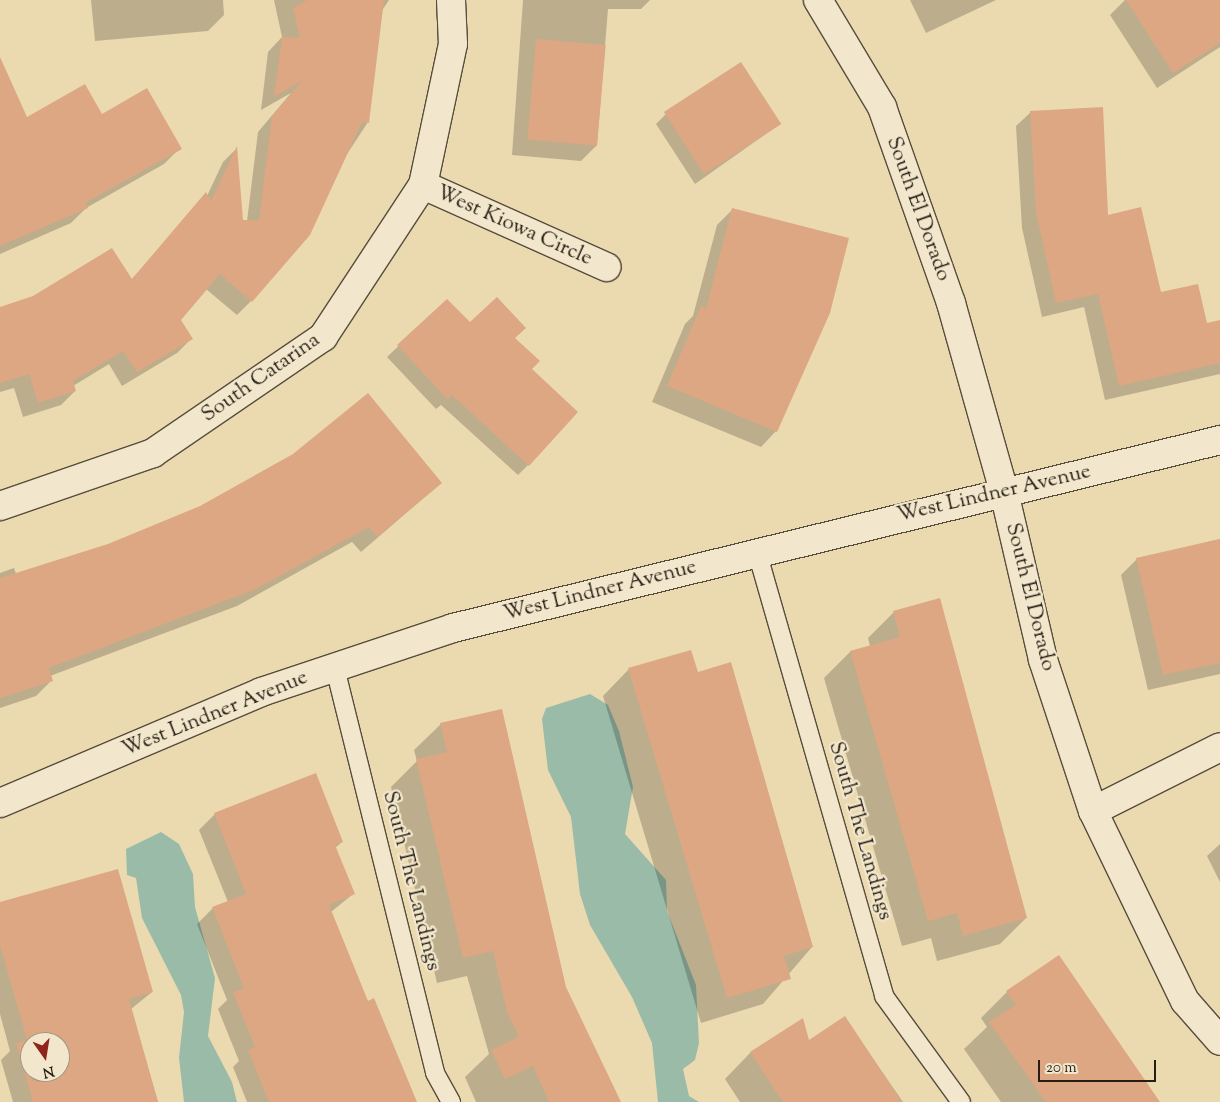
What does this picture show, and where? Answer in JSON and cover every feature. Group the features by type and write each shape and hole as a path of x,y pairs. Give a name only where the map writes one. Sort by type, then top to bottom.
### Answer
{"street":[{"name":"South Catarina","path":"0,506 152,453 323,337 423,185 453,44 451,0"},
{"name":"South El Dorado","path":"818,0 882,107 951,303 1004,492 1043,660 1093,811 1185,1001 1220,1041"},
{"name":"West Kiowa Circle","path":"423,185 606,268"},
{"name":"West Lindner Avenue","path":"0,803 261,692 453,628 1220,440"},
{"path":"1093,811 1220,747"}],"lane":[{"name":"South The Landings","path":"757,552 884,996 961,1102"},
{"name":"South The Landings","path":"335,668 435,1073 451,1102"}],"shaded area":[{"path":"590,694 608,705 619,731 633,787 625,834 666,880 667,911 696,985 699,1043 695,1060 683,1069 689,1096 699,1102 658,1102 652,1043 632,997 590,925 580,894 571,817 548,770 542,719 546,708"},
{"path":"161,832 179,844 193,874 195,907 215,978 208,1036 232,1082 237,1102 184,1102 179,1058 184,1012 181,995 142,918 136,878 127,875 126,849"}],"building":[{"path":"307,0 384,0 369,123 362,122 310,235 252,302 220,274 181,320 193,339 137,372 123,351 73,381 76,391 38,403 29,374 0,383 0,307 33,296 112,248 132,279 206,192 211,201 237,146 243,220 259,220 272,116 302,81 274,97 282,37 300,38 293,8"},
{"path":"1126,0 1220,0 1220,43 1173,73"},
{"path":"536,39 606,45 597,146 527,140"},
{"path":"0,57 27,117 85,84 102,114 147,88 182,149 85,203 88,208 0,246"},
{"path":"741,62 781,124 704,174 664,112"},
{"path":"1103,107 1108,215 1141,207 1161,292 1198,284 1207,323 1220,320 1220,363 1119,386 1098,294 1056,303 1036,213 1030,111"},
{"path":"732,208 849,238 830,313 777,432 667,386 701,306 706,309"},
{"path":"497,297 526,328 515,338 540,361 532,369 578,412 529,466 452,395 448,400 397,345 447,299 470,322"},
{"path":"368,393 442,483 377,537 369,527 256,589 49,668 53,681 0,698 0,578 108,544 200,506 293,454"},
{"path":"1220,539 1220,663 1163,675 1136,558"},
{"path":"940,598 1027,918 963,936 957,913 928,921 850,651 900,637 893,611"},
{"path":"691,650 698,672 731,662 813,947 784,956 791,979 727,998 628,668"},
{"path":"502,709 566,987 621,1102 549,1102 533,1066 505,1079 491,1050 519,1037 507,1012 493,951 463,958 416,759 447,752 440,723"},
{"path":"316,773 343,842 335,845 355,894 329,905 368,1001 374,998 417,1102 269,1102 248,1050 255,1047 233,992 244,988 212,907 246,894 214,813"},
{"path":"118,869 153,992 129,999 158,1102 33,1102 27,1082 70,1082 70,1032 25,1032 0,945 0,902"},
{"path":"1059,955 1160,1102 1046,1102 989,1022 1016,1005 1006,991"},
{"path":"845,1016 902,1102 783,1102 750,1052 803,1018 809,1040"},
{"path":"20,1042 20,1057 16,1043"}]}
